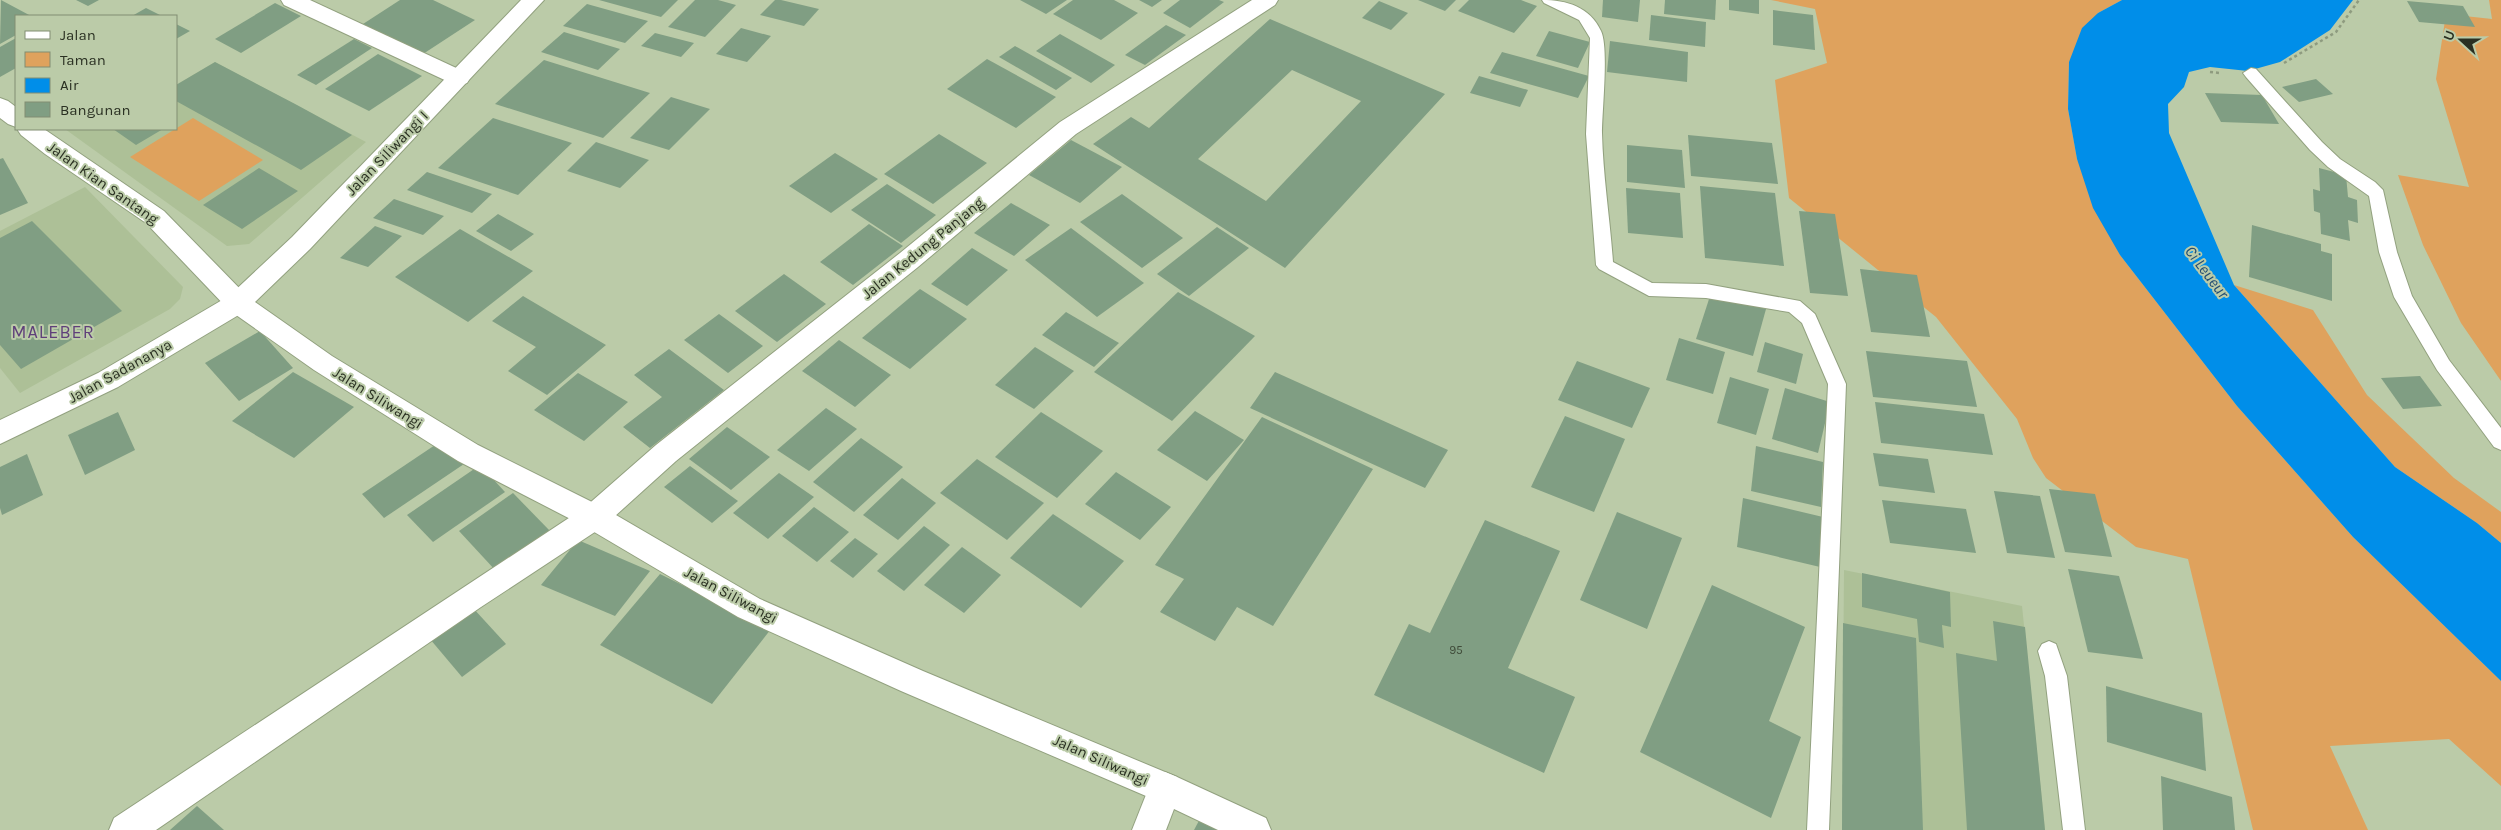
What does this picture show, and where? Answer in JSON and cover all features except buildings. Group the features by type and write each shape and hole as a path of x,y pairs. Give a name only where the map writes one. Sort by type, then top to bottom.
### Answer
{"street":[{"path":"292,0 459,78"},
{"name":"Jalan Siliwangi I","path":"238,303 301,243 533,0"},
{"name":"Jalan Kedung Panjang","path":"126,830 172,801 470,598 594,517 666,453 902,266 1068,128 1267,0"},
{"path":"0,106 15,118"},
{"name":"Jalan Kian Santang","path":"30,130 53,148 155,217 238,303"},
{"name":"Jalan Siliwangi","path":"238,303 322,363 468,453 594,517 749,608 912,681 1165,788 1254,830"},
{"name":"Jalan Sadananya","path":"0,433 108,380 238,303"},
{"path":"1149,830 1165,788"}],"lane":[{"path":"1549,0 1578,12 1592,23 1596,38 1594,134 1606,265 1649,289 1706,291 1794,306 1809,319 1837,384 1818,830"},
{"path":"2252,73 2316,146 2334,163 2369,186 2377,194 2388,252 2404,297 2443,365 2501,442"},
{"path":"2049,651 2058,695 2074,830"}],"path":[{"path":"2210,72 2252,73 2283,63 2336,32 2359,0"}],"shaded area":[{"path":"215,62 366,142 249,244 227,246 66,130 178,130 178,84"},
{"path":"85,187 183,287 180,299 170,309 20,393 0,368 0,231"},
{"path":"1844,570 2022,606 2045,830 1842,830"}],"green space":[{"path":"1771,0 2122,0 2098,13 2069,62 2068,109 2077,159 2120,255 2237,406 2353,537 2501,681 2501,786 2449,739 2330,746 2368,830 2253,830 2188,559 2136,547 2046,478 2033,458 2017,419 1936,317 1789,198 1775,80 1827,63 1815,9"},
{"path":"2489,0 2501,0 2501,381 2461,323 2423,245 2398,175 2469,187 2436,79 2446,14 2492,19"},
{"path":"193,118 263,160 199,201 130,157 174,130 178,130 178,127"},
{"path":"2234,285 2313,310 2367,395 2454,478 2501,512 2501,543 2477,523 2395,467"}],"water":[{"name":"Ci Leueur","path":"2122,0 2353,0 2330,30 2280,62 2248,71 2210,67 2189,72 2184,87 2168,104 2169,133 2234,285 2395,467 2477,523 2501,543 2501,681 2353,537 2237,406 2120,255 2093,208 2077,159 2068,109 2069,62 2082,28 2098,13"}],"district":[{"name":"MALEBER","path":"53,332"}]}
